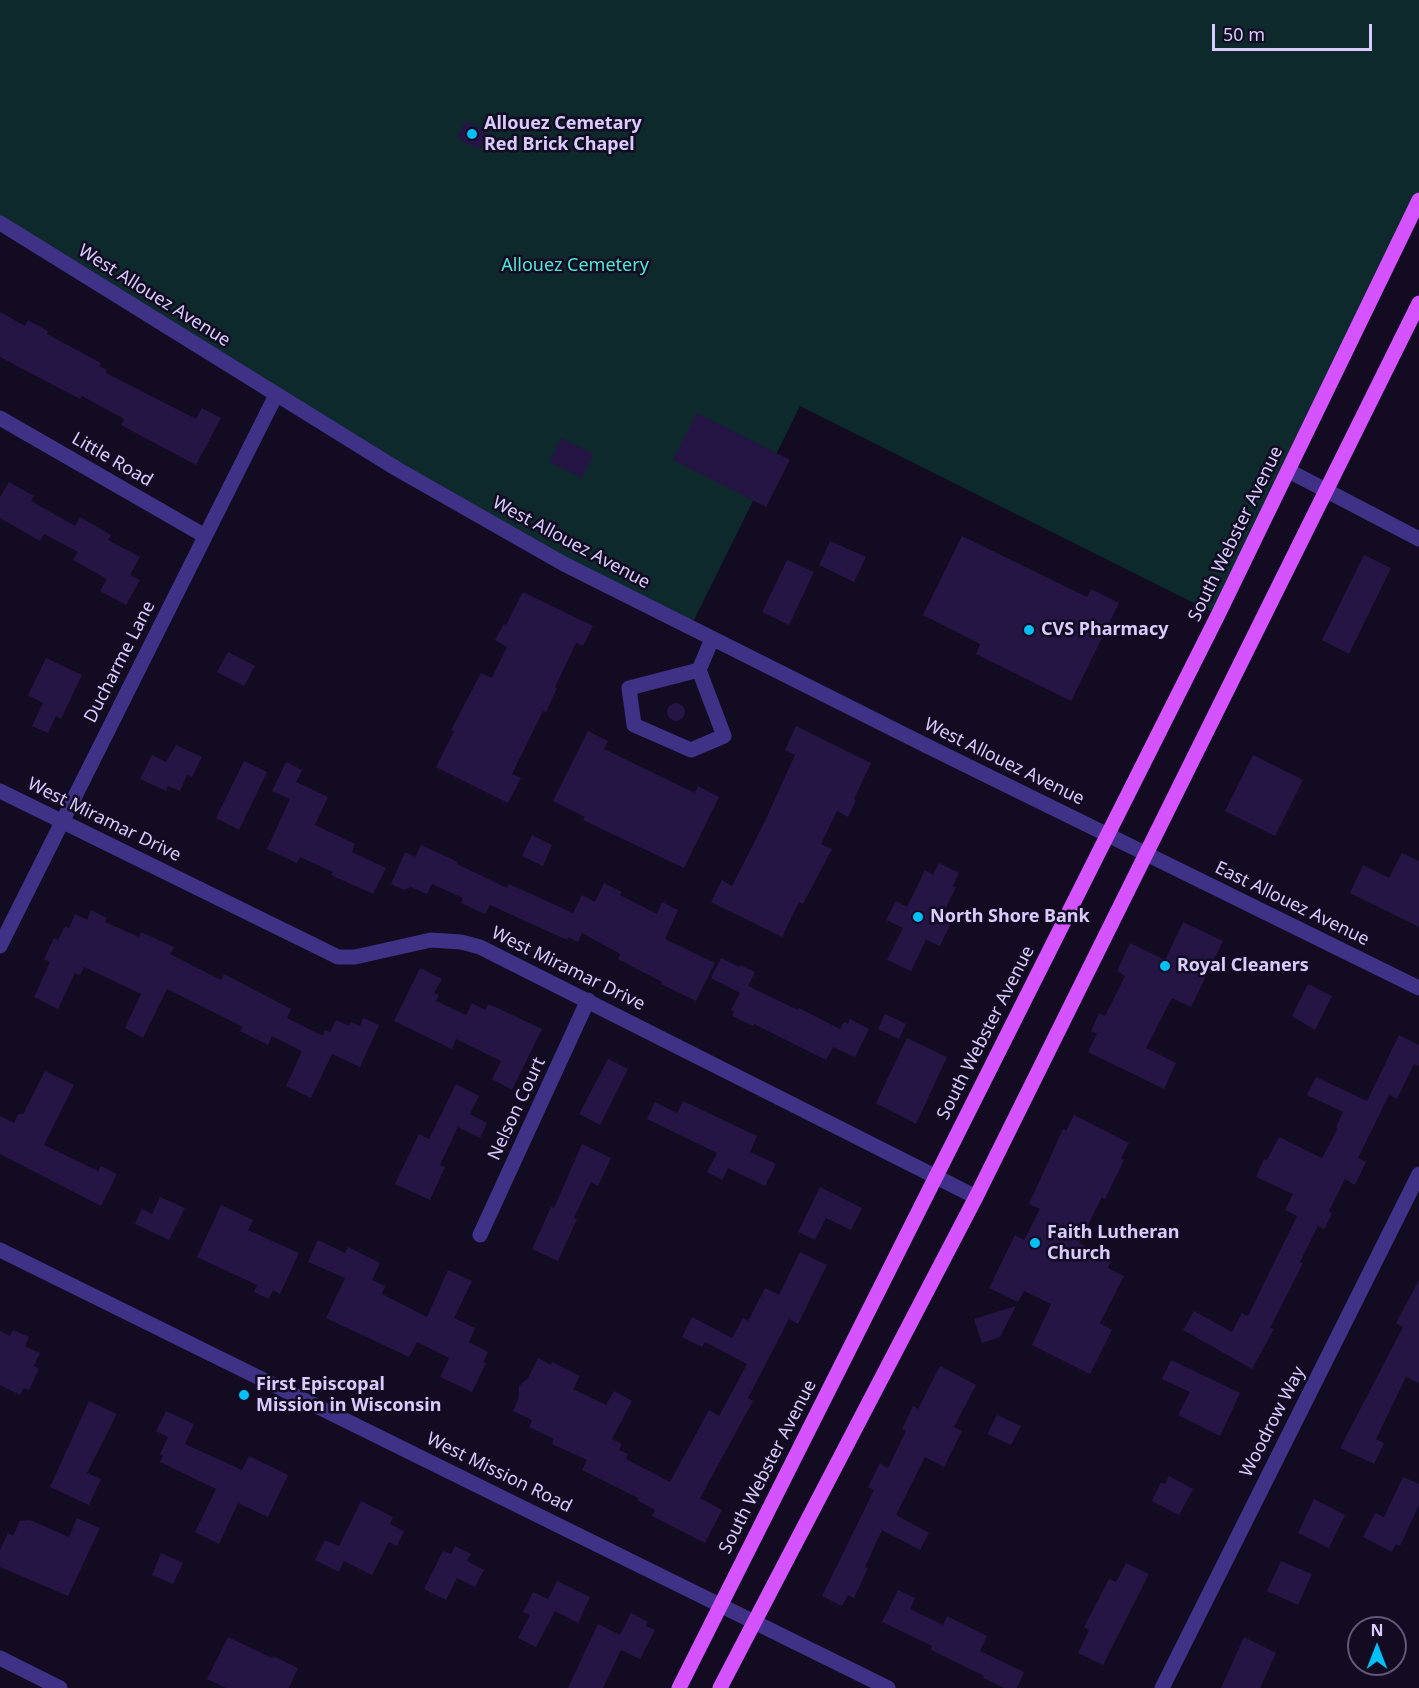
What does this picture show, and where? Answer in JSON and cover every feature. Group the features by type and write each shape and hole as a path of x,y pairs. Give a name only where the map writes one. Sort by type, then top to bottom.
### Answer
{"main road":[{"name":"South Webster Avenue","path":"679,1688 1289,471 1419,200"},
{"path":"720,1688 976,1197 1419,303"}],"street":[{"name":"West Allouez Avenue","path":"0,223 412,478 564,564 1146,855"},
{"name":"Ducharme Lane","path":"0,946 276,395"},
{"name":"Little Road","path":"0,418 205,536"},
{"path":"1289,471 1419,539"},
{"path":"699,670 629,688 634,724 691,750 724,736 699,670 712,639"},
{"name":"West Miramar Drive","path":"0,791 338,957 355,957 431,940 461,942 480,947 976,1197"},
{"name":"East Allouez Avenue","path":"1146,855 1419,988"},
{"name":"Nelson Court","path":"480,1235 588,1000"},
{"name":"Woodrow Way","path":"1162,1688 1419,1174"},
{"name":"West Mission Road","path":"0,1250 888,1688"},
{"path":"0,1658 60,1688"}],"green space":[{"name":"Allouez Cemetery","path":"0,0 1419,0 1419,200 1218,615 800,406 690,628 564,564 0,223"}],"building":[{"name":"Allouez Cemetary Red Brick Chapel","path":"465,121 485,131 490,145 476,148 457,138"},
{"path":"0,312 25,326 28,320 48,331 47,334 101,363 99,366 107,370 106,373 196,419 202,408 221,418 196,465 121,425 124,419 0,357"},
{"path":"697,413 790,460 766,507 673,460"},
{"path":"561,438 594,454 582,478 549,462"},
{"path":"9,482 34,496 31,501 75,526 80,517 111,535 108,540 140,557 130,575 140,580 126,605 100,591 107,579 73,560 78,552 44,534 40,541 0,518 0,497"},
{"name":"CVS Pharmacy","path":"962,536 1087,597 1091,589 1119,603 1071,701 976,654 980,644 923,615"},
{"path":"830,541 866,557 854,582 819,565"},
{"path":"1364,555 1391,568 1349,654 1322,640"},
{"path":"787,560 814,572 789,625 762,612"},
{"path":"523,592 593,626 583,646 576,643 546,712 543,711 512,774 521,778 508,803 436,767 454,731 451,730 481,673 492,678 507,647 495,640 504,624 506,625"},
{"path":"228,652 255,666 244,686 217,672"},
{"path":"46,658 82,675 61,719 56,716 48,733 32,726 43,703 28,695"},
{"path":"676,703 682,706 685,712 682,718 676,721 670,718 667,712 670,706"},
{"path":"796,726 871,763 848,817 837,811 821,844 832,849 803,904 799,902 782,937 711,902 722,880 732,886 765,821 795,755 785,750"},
{"path":"588,731 608,741 604,749 695,793 698,786 719,797 684,868 583,820 585,817 553,801"},
{"path":"176,745 202,757 192,777 187,775 180,791 168,786 166,791 140,779 152,755 166,762"},
{"path":"1253,755 1303,780 1275,836 1225,811"},
{"path":"244,761 267,772 239,830 216,818"},
{"path":"286,762 302,770 296,782 328,797 315,825 355,844 352,852 386,868 373,894 331,875 333,872 300,857 297,863 267,849 290,799 272,791"},
{"path":"532,835 552,845 543,866 522,856"},
{"path":"421,845 507,888 509,884 573,913 582,895 595,902 604,883 622,892 620,895 657,914 662,902 678,910 665,939 715,963 696,1001 618,959 620,954 582,933 578,942 568,937 567,940 490,905 485,914 461,903 463,898 432,884 427,894 411,887 404,890 391,884 405,852 415,857"},
{"path":"1402,853 1419,861 1419,927 1350,893 1363,865 1389,878"},
{"name":"North Shore Bank","path":"939,863 959,873 953,886 956,887 943,914 953,919 940,946 926,940 911,971 887,960 903,928 886,920 896,901 907,907 925,870 933,875"},
{"path":"91,910 107,918 105,922 139,937 141,932 174,947 170,954 221,980 224,974 291,1009 287,1018 323,1036 325,1030 330,1032 336,1020 349,1026 351,1022 360,1026 363,1018 379,1025 360,1067 332,1054 311,1098 286,1086 302,1051 272,1036 268,1045 240,1031 243,1027 167,989 143,1038 125,1028 141,994 84,967 80,975 75,973 58,1009 34,997 50,962 44,959 54,938 58,940 65,926 69,928 75,914 87,920"},
{"path":"1183,922 1223,941 1191,1007 1172,998 1146,1048 1176,1063 1164,1089 1088,1052 1097,1034 1091,1031 1099,1013 1105,1016 1125,976 1117,971 1130,943 1165,960"},
{"path":"721,958 755,972 748,986 798,1010 799,1008 840,1029 844,1022 848,1024 850,1019 869,1029 855,1057 833,1047 826,1060 754,1024 753,1026 732,1016 734,1011 731,1010 740,993 711,978"},
{"path":"420,968 442,979 434,993 439,995 436,1001 466,1015 472,1003 485,1010 489,1004 542,1029 512,1090 492,1079 501,1061 456,1039 452,1049 394,1021"},
{"path":"1308,984 1332,996 1315,1030 1292,1016"},
{"path":"885,1014 906,1024 899,1039 878,1029"},
{"path":"1399,1035 1419,1045 1419,1066 1414,1064 1397,1099 1389,1095 1358,1158 1366,1162 1355,1185 1345,1179 1329,1211 1332,1214 1324,1229 1318,1226 1300,1262 1303,1263 1270,1328 1274,1329 1252,1369 1183,1330 1194,1311 1232,1332 1242,1313 1248,1316 1297,1216 1285,1210 1293,1194 1256,1177 1264,1159 1267,1160 1279,1137 1322,1158 1338,1128 1336,1127 1343,1112 1307,1095 1316,1077 1367,1101"},
{"path":"907,1038 947,1057 916,1124 876,1103"},
{"path":"608,1059 628,1069 600,1125 579,1114"},
{"path":"45,1071 74,1085 44,1145 98,1171 101,1166 117,1174 101,1206 0,1154 0,1116 14,1123 18,1114 23,1114"},
{"path":"456,1084 479,1096 470,1114 487,1123 480,1138 458,1127 440,1165 445,1167 430,1200 395,1184 419,1134 429,1139"},
{"path":"683,1101 757,1136 750,1152 776,1164 765,1186 728,1168 722,1180 707,1172 717,1153 647,1119 655,1102 677,1113"},
{"name":"Faith Lutheran Church","path":"1074,1115 1129,1143 1121,1158 1124,1160 1105,1199 1102,1197 1079,1243 1112,1259 1108,1268 1124,1276 1100,1323 1112,1330 1090,1374 1032,1345 1051,1304 1024,1291 1018,1302 989,1288 1015,1235 1024,1240 1040,1209 1029,1204 1063,1129 1066,1131"},
{"path":"582,1144 611,1158 598,1186 591,1182 574,1218 577,1219 558,1261 532,1249 551,1207 554,1208"},
{"path":"820,1187 862,1208 851,1230 826,1218 815,1240 798,1232"},
{"path":"160,1197 185,1208 169,1240 135,1224 142,1209 152,1214"},
{"path":"221,1205 253,1220 248,1230 299,1253 280,1294 273,1290 269,1299 254,1292 257,1285 197,1257"},
{"path":"318,1240 345,1253 348,1247 380,1263 372,1280 385,1286 382,1294 427,1317 448,1270 472,1281 454,1318 475,1328 469,1342 488,1352 483,1362 486,1363 472,1392 440,1377 449,1358 417,1342 409,1357 326,1318 345,1278 308,1262"},
{"path":"800,1252 827,1265 798,1324 789,1319 748,1398 753,1401 700,1498 722,1510 705,1543 652,1516 655,1510 637,1500 638,1498 582,1470 587,1460 552,1444 554,1439 529,1427 532,1420 513,1411 518,1400 519,1386 528,1378 538,1358 551,1365 552,1362 580,1376 573,1389 606,1405 614,1391 632,1401 612,1439 622,1444 619,1450 628,1454 626,1459 670,1482 709,1410 719,1416 747,1364 705,1342 702,1347 682,1337 692,1317 732,1338 743,1318 748,1321 765,1288 779,1295"},
{"path":"1419,1280 1419,1383 1406,1377 1376,1439 1384,1443 1374,1464 1340,1448 1403,1327 1396,1323"},
{"path":"1016,1306 1000,1337 982,1343 974,1319"},
{"path":"13,1330 29,1337 25,1346 40,1353 34,1366 39,1369 29,1390 24,1388 20,1395 0,1385 0,1331 10,1336"},
{"path":"1171,1360 1240,1393 1220,1436 1178,1415 1190,1392 1162,1379"},
{"path":"940,1366 976,1385 954,1427 962,1431 944,1467 925,1457 896,1515 929,1533 920,1550 882,1530 854,1598 848,1595 842,1606 822,1596 874,1490 868,1487 880,1463 888,1468 906,1431 902,1429 913,1406 918,1409"},
{"path":"89,1401 117,1414 87,1473 101,1479 89,1505 50,1487"},
{"path":"166,1411 194,1424 185,1444 242,1470 249,1456 288,1475 268,1517 238,1503 219,1544 195,1532 216,1489 160,1462 163,1455 160,1454 168,1437 156,1431"},
{"path":"997,1415 1021,1426 1011,1445 987,1434"},
{"path":"1169,1476 1193,1489 1179,1515 1152,1501 1161,1482 1165,1484"},
{"path":"1403,1477 1419,1484 1419,1505 1400,1546 1396,1544 1392,1552 1363,1537 1375,1513 1384,1517"},
{"path":"1314,1499 1345,1515 1329,1548 1298,1533"},
{"path":"361,1501 393,1517 390,1524 404,1531 397,1546 389,1542 372,1575 344,1561 339,1572 315,1560 325,1540 339,1546"},
{"path":"77,1518 100,1528 68,1596 0,1567 0,1550 8,1533 13,1536 20,1521 30,1520 69,1537"},
{"path":"455,1546 471,1554 467,1561 484,1570 475,1587 457,1578 446,1600 424,1589 443,1551 451,1554"},
{"path":"161,1553 183,1563 173,1584 152,1575"},
{"path":"1281,1561 1312,1574 1298,1605 1267,1591"},
{"path":"1126,1563 1149,1574 1103,1665 1078,1653 1089,1630 1084,1627 1109,1579 1116,1582"},
{"path":"557,1581 590,1597 578,1623 555,1611 536,1647 518,1638 530,1615 523,1612 533,1592 548,1599"},
{"path":"898,1590 915,1598 910,1609 943,1625 947,1616 987,1636 980,1651 1024,1672 1017,1688 1004,1688 983,1678 984,1676 931,1650 932,1646 882,1622"},
{"path":"631,1613 648,1622 646,1626 655,1630 640,1659 621,1650 603,1688 568,1688 598,1624 620,1635"},
{"path":"228,1637 298,1668 289,1688 226,1688 207,1679"},
{"path":"1244,1637 1276,1653 1260,1688 1221,1688"}],"place":[{"name":"Allouez Cemetary Red Brick Chapel","path":"472,134"},
{"name":"CVS Pharmacy","path":"1029,630"},
{"name":"North Shore Bank","path":"918,917"},
{"name":"Royal Cleaners","path":"1165,966"},
{"name":"Faith Lutheran Church","path":"1035,1243"},
{"name":"First Episcopal Mission in Wisconsin","path":"244,1395"}]}
